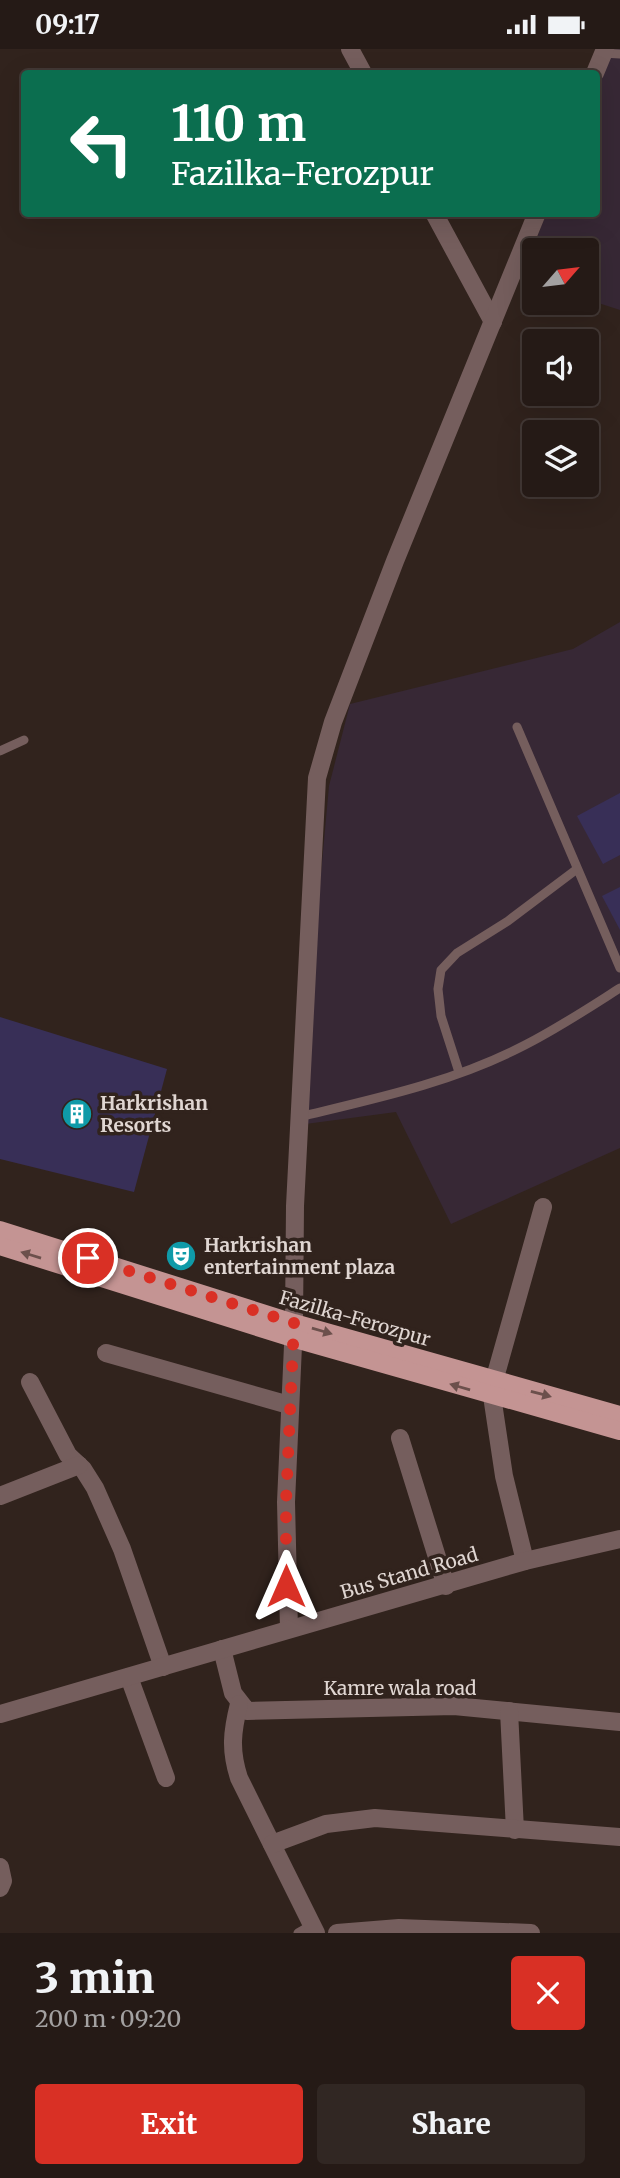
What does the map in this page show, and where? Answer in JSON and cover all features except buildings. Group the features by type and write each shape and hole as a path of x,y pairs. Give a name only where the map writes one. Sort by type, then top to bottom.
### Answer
{"main road":[{"name":"Fazilka-Ferozpur","path":"0,1230 293,1330"},
{"name":"Fazilka-Ferozpur","path":"0,1246 493,1388 620,1431"},
{"name":"Fazilka-Ferozpur","path":"493,1388 620,1415"}],"street":[{"path":"350,49 361,70"},
{"path":"597,70 609,52"},
{"path":"436,217 493,322"},
{"path":"289,1629 286,1502 289,1405 299,1118 317,778 332,722 535,217"},
{"path":"525,1561 504,1476 493,1388 543,1207"},
{"path":"106,1353 289,1405"},
{"path":"30,1382 68,1455 79,1465 94,1488 122,1549 163,1667"},
{"path":"400,1439 446,1586"},
{"path":"0,1496 79,1465"},
{"name":"Bus Stand Road","path":"5,1713 525,1561 620,1539"},
{"path":"222,1649 239,1704 231,1737 232,1756 239,1778 272,1844 308,1930"},
{"path":"129,1677 166,1778"},
{"name":"Kamre wala road","path":"239,1704 247,1711 407,1706 509,1711 620,1723"},
{"path":"509,1711 515,1830"},
{"path":"272,1844 326,1824 375,1818 620,1837"},
{"path":"0,1867 3,1881 0,1888"},
{"path":"337,1933 399,1928 531,1933"}],"lane":[{"path":"517,727 620,968"},
{"path":"0,751 24,740"},
{"path":"459,1072 442,1016 438,989 441,970 457,953 508,922 577,869"},
{"path":"299,1118 393,1094 517,1049 620,988"}],"shaded area":[{"path":"612,49 620,49 620,310 599,303 599,238 537,238 545,217 600,217 600,79"},
{"path":"620,622 620,1148 451,1224 396,1112 298,1125 329,786 350,704 573,649"}],"place":[{"name":"Harkrishan Resorts","path":"77,1114"},
{"name":"Harkrishan entertainment plaza","path":"181,1256"}],"route":[{"path":"88,1258 294,1323 286,1502 286,1586"}]}
